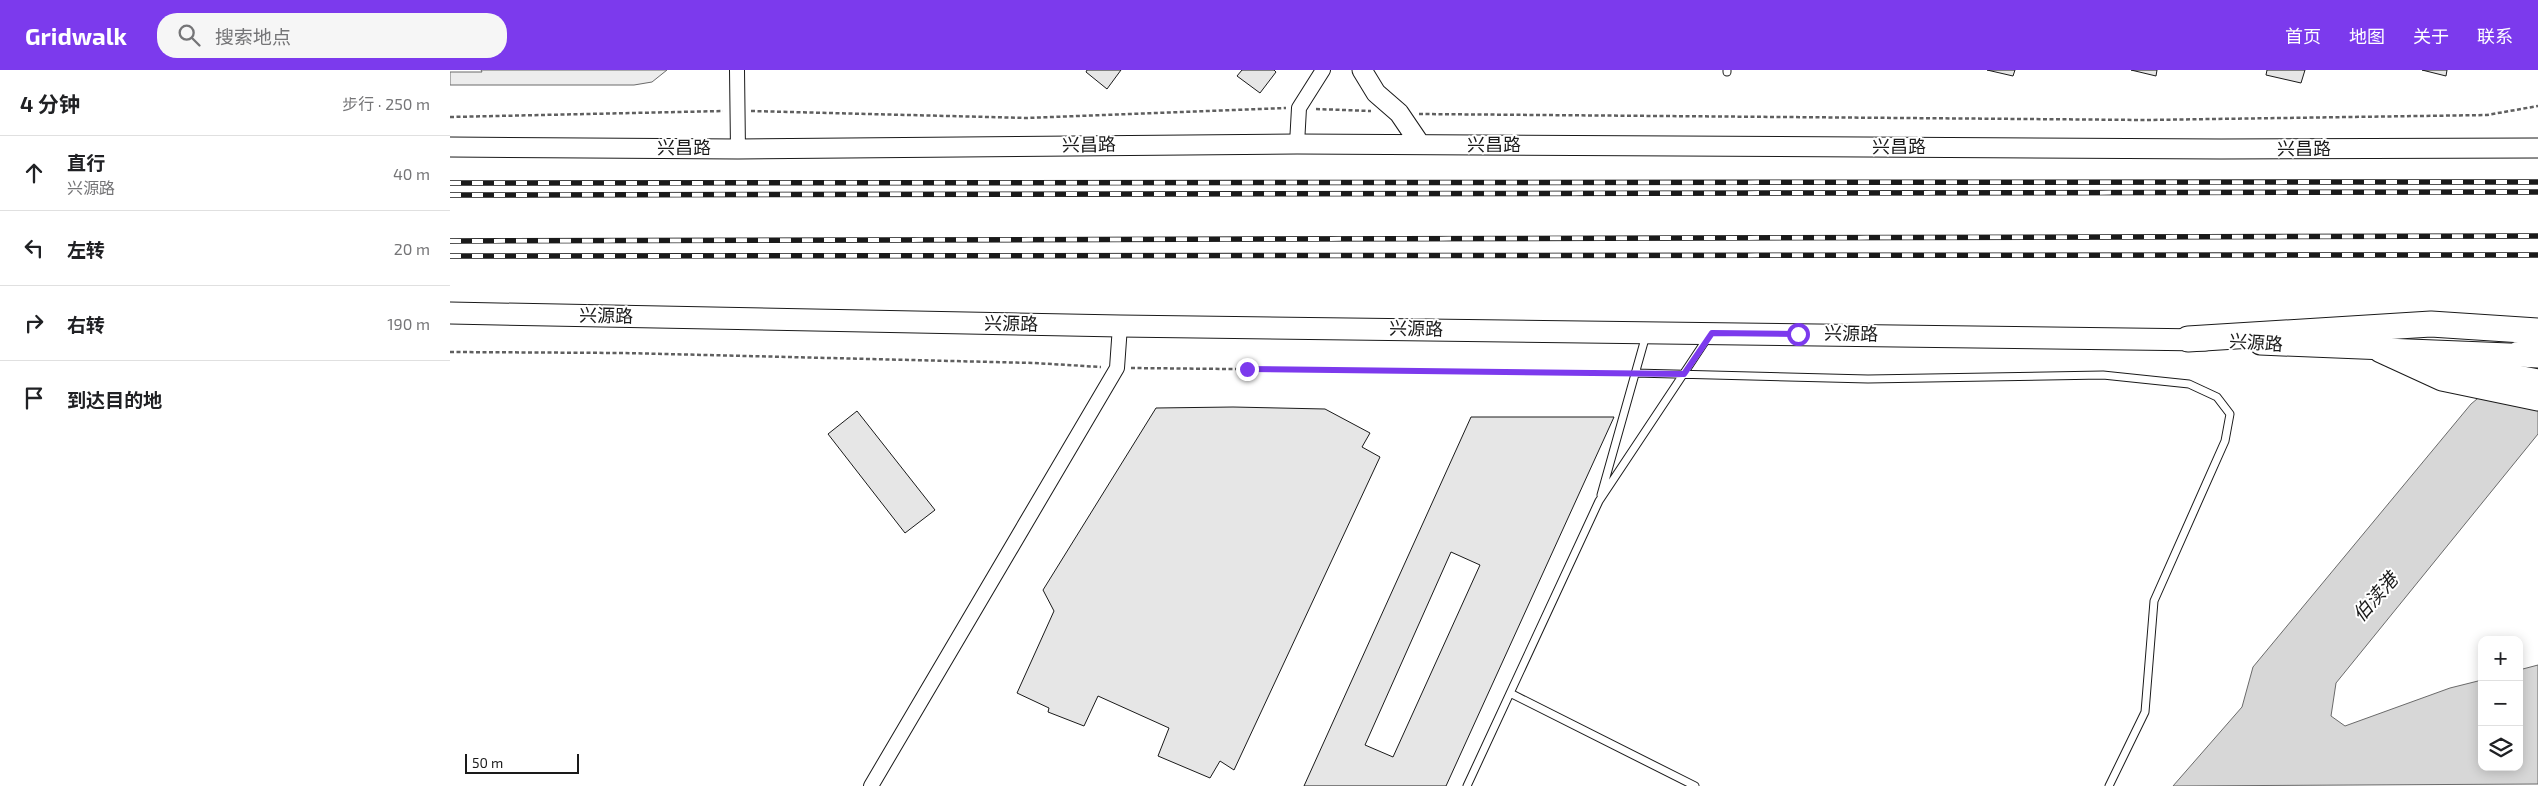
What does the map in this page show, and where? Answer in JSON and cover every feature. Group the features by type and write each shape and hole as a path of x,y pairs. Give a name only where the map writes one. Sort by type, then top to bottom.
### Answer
{"highway":[{"path":"2188,339 2431,324 2538,331"},
{"path":"2381,350 2442,378 2538,398"}],"main road":[{"path":"1362,70 1376,93 1399,113 1420,144"},
{"name":"兴昌路","path":"450,147 738,149 1420,144 2212,149 2538,148"},
{"name":"兴源路","path":"450,313 1120,326 2188,339 2381,350 2532,355"},
{"name":"兴源路","path":"2381,350 2538,380"}],"street":[{"path":"737,70 738,149"},
{"path":"1297,144 1299,108 1323,70"},
{"path":"871,786 1117,368 1120,326"}],"lane":[{"path":"1599,501 1647,332"},
{"path":"1467,786 1599,501 1712,333"},
{"path":"1635,373 1868,379 2104,375 2189,384 2218,397 2230,414 2226,441 2154,601 2145,712 2109,786"},
{"path":"1510,693 1695,786"}],"path":[{"path":"450,117 738,111 1027,118 1299,108 1465,116 2145,120 2487,115 2538,106"},
{"path":"450,352 624,353 1034,363 1117,368 1635,373"}],"shaded area":[{"path":"481,70 667,70 652,82 634,85 450,85 450,72 482,72"}],"water":[{"name":"伯渎港","path":"2538,348 2538,434 2336,683 2331,716 2345,726 2450,688 2478,681 2478,771 2523,771 2523,669 2538,665 2538,784 2173,786 2242,707 2253,667 2471,404"}],"building":[{"path":"1087,70 1121,70 1107,89 1086,72"},
{"path":"1242,70 1274,70 1276,72 1260,93 1237,76"},
{"path":"1987,70 2015,70 2013,76"},
{"path":"2131,70 2157,70 2156,76"},
{"path":"2267,70 2305,70 2301,83 2266,75"},
{"path":"2422,70 2447,70 2446,76"},
{"path":"1156,408 1325,409 1370,433 1362,447 1380,457 1234,770 1220,761 1210,778 1158,756 1169,728 1098,696 1084,726 1048,712 1049,708 1017,693 1054,611 1043,590"},
{"path":"857,411 935,510 905,533 828,434"},
{"path":"1471,417 1614,417 1446,786 1304,786","holes":["1451,552 1480,565 1393,757 1365,745"]}],"railway":[{"path":"450,183 2538,182"},
{"path":"450,195 2538,192"},
{"path":"450,241 2538,236"},
{"path":"450,256 2538,255"}],"route":[{"path":"1247,369 1684,374 1712,333 1798,334"}]}
